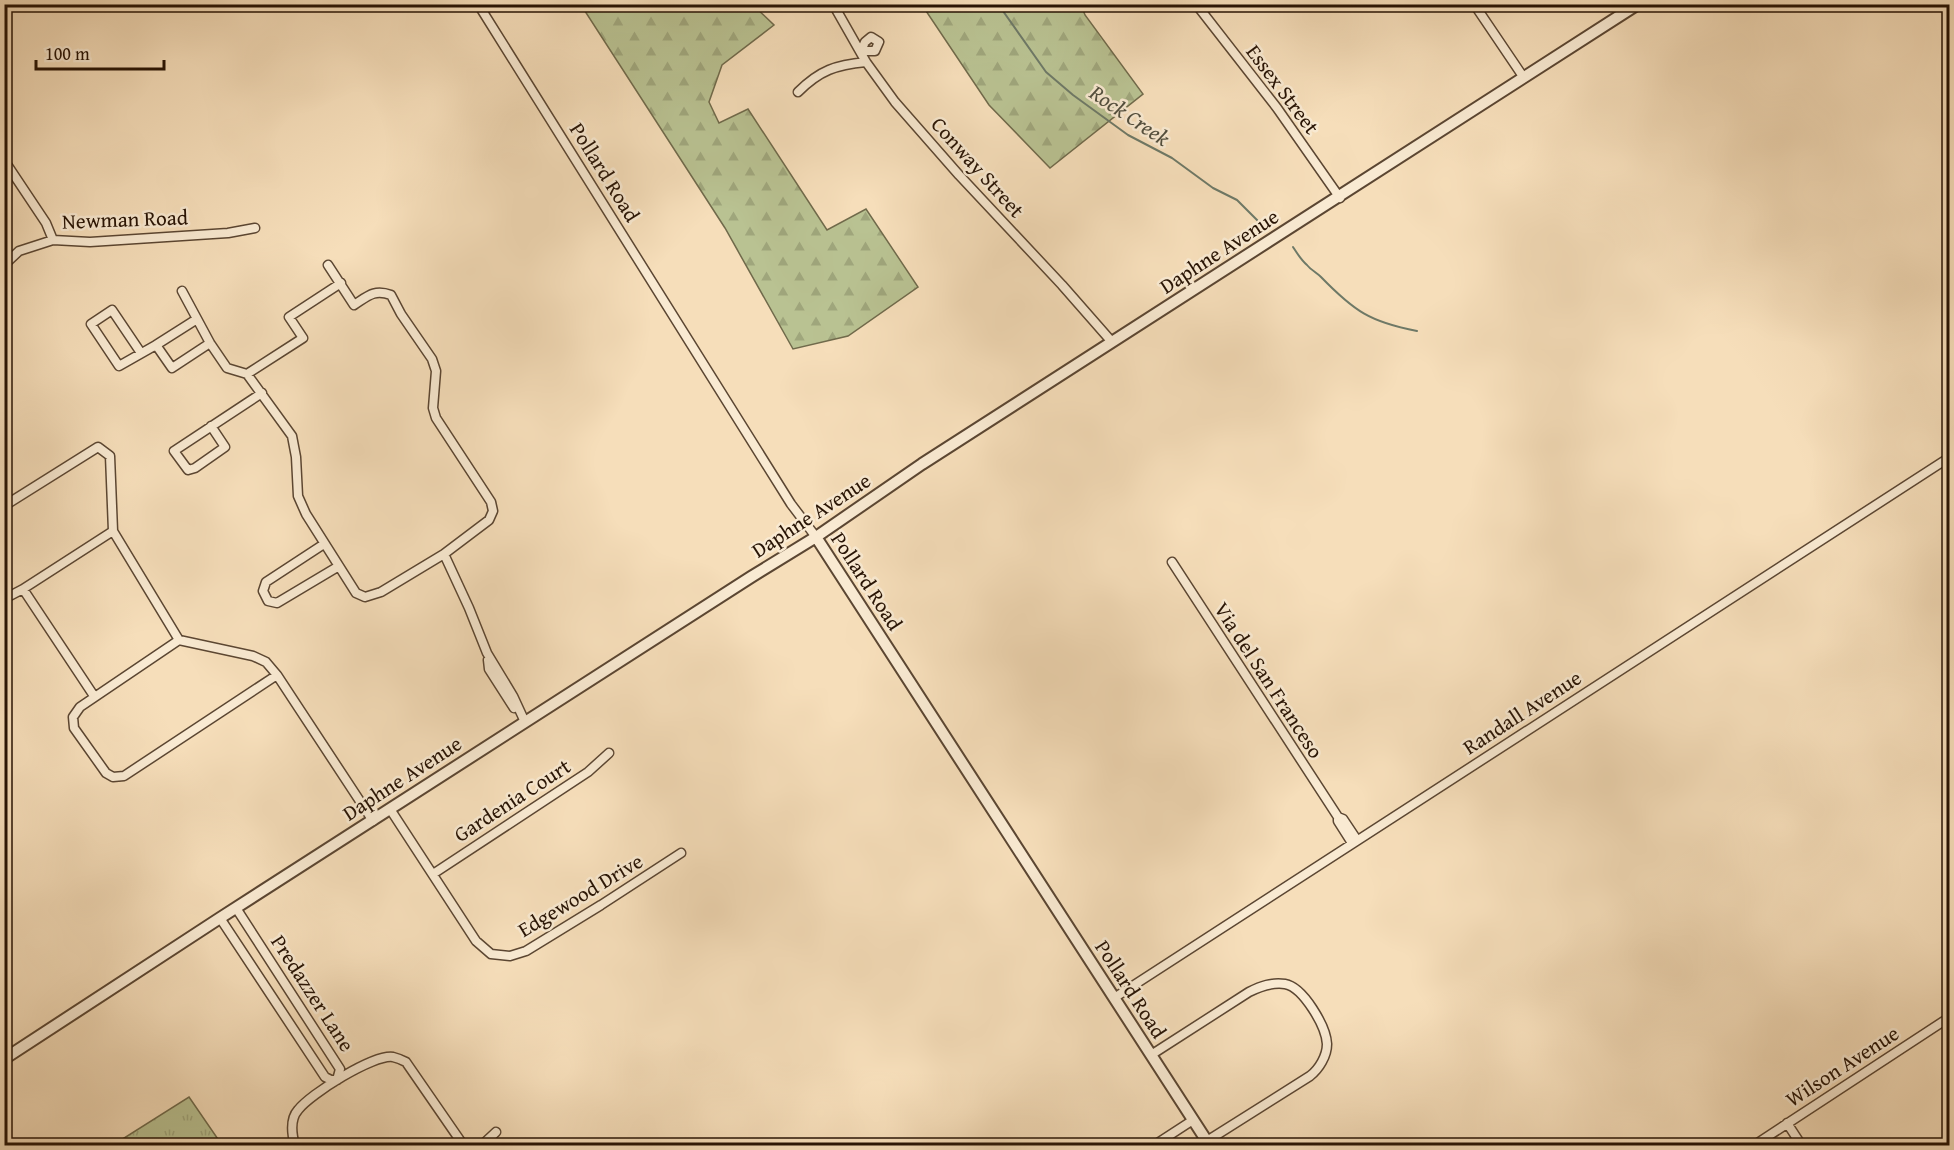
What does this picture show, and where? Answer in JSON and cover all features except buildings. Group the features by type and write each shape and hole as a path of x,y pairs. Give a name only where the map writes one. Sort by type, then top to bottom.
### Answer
{"street":[{"name":"Pollard Road","path":"478,4 791,504 816,537 1208,1144"},
{"name":"Conway Street","path":"833,4 866,62 895,102 1112,342"},
{"name":"Essex Street","path":"1196,4 1278,108 1340,198"},
{"path":"1474,4 1524,78"},
{"name":"Daphne Avenue","path":"4,1059 751,576 816,537 922,464 1340,198 1638,4"},
{"path":"798,92 811,79 826,70 842,64 866,62"},
{"name":"Newman Road","path":"4,160 46,223 53,240 90,243 228,233 255,228"},
{"path":"4,265 19,251 53,240"},
{"path":"182,291 210,343 227,368 247,374 291,436 296,457 298,496 306,514 356,593 365,597 381,592 444,554 489,520 492,511 491,502 436,418 433,408 436,371 432,359 401,314 391,295 382,292 373,293 354,305 328,265"},
{"path":"247,374 303,338 289,317 341,283"},
{"path":"141,353 112,310 91,324 119,366 156,345 196,319"},
{"path":"156,345 172,368 210,343"},
{"path":"211,426 225,447 195,468 188,470 174,451 211,426 262,393"},
{"path":"4,506 98,447 110,456 113,531 179,639 252,656 266,662 277,675 373,820"},
{"name":"Randall Avenue","path":"1114,999 1950,457"},
{"path":"4,599 10,598 113,531"},
{"path":"324,544 266,582 263,591 268,601 277,603 339,566"},
{"path":"444,554 470,608 487,653 513,696 525,722"},
{"name":"Via del San Franceso","path":"1172,562 1338,817 1343,819 1354,842"},
{"path":"23,589 94,696"},
{"path":"179,639 94,696 80,707 73,717 74,728 106,773 113,777 124,776 277,675"},
{"name":"Gardenia Court","path":"433,874 588,772 609,753"},
{"name":"Edgewood Drive","path":"390,809 476,940 491,954 510,956 526,951 681,853"},
{"name":"Predazzer Lane","path":"220,918 325,1077 337,1080 340,1069 236,908"},
{"path":"267,986 282,977"},
{"path":"1151,1055 1264,984 1286,984 1299,991 1311,1007 1321,1025 1327,1044 1322,1063 1317,1071 1208,1144"},
{"name":"Wilson Avenue","path":"1754,1146 1950,1017"},
{"path":"295,1146 292,1135 293,1120 297,1110 337,1080 373,1060 392,1056 406,1062 464,1146"},
{"path":"1153,1146 1193,1120"},
{"path":"1787,1124 1802,1146"},
{"path":"481,1146 496,1132"}],"green space":[{"path":"581,5 753,5 774,25 722,65 709,102 719,123 748,109 827,230 866,209 918,287 848,336 793,349 725,228"},
{"path":"922,5 1081,5 1085,15 1143,94 1050,168 989,105"},
{"path":"189,1097 222,1145 113,1145"}],"waterway":[{"name":"Rock Creek","path":"998,4 1046,72 1073,95 1128,135 1172,158 1213,188 1237,200 1265,228"},
{"name":"Rock Creek","path":"1293,247 1301,259 1353,307 1387,324 1417,331"}]}
